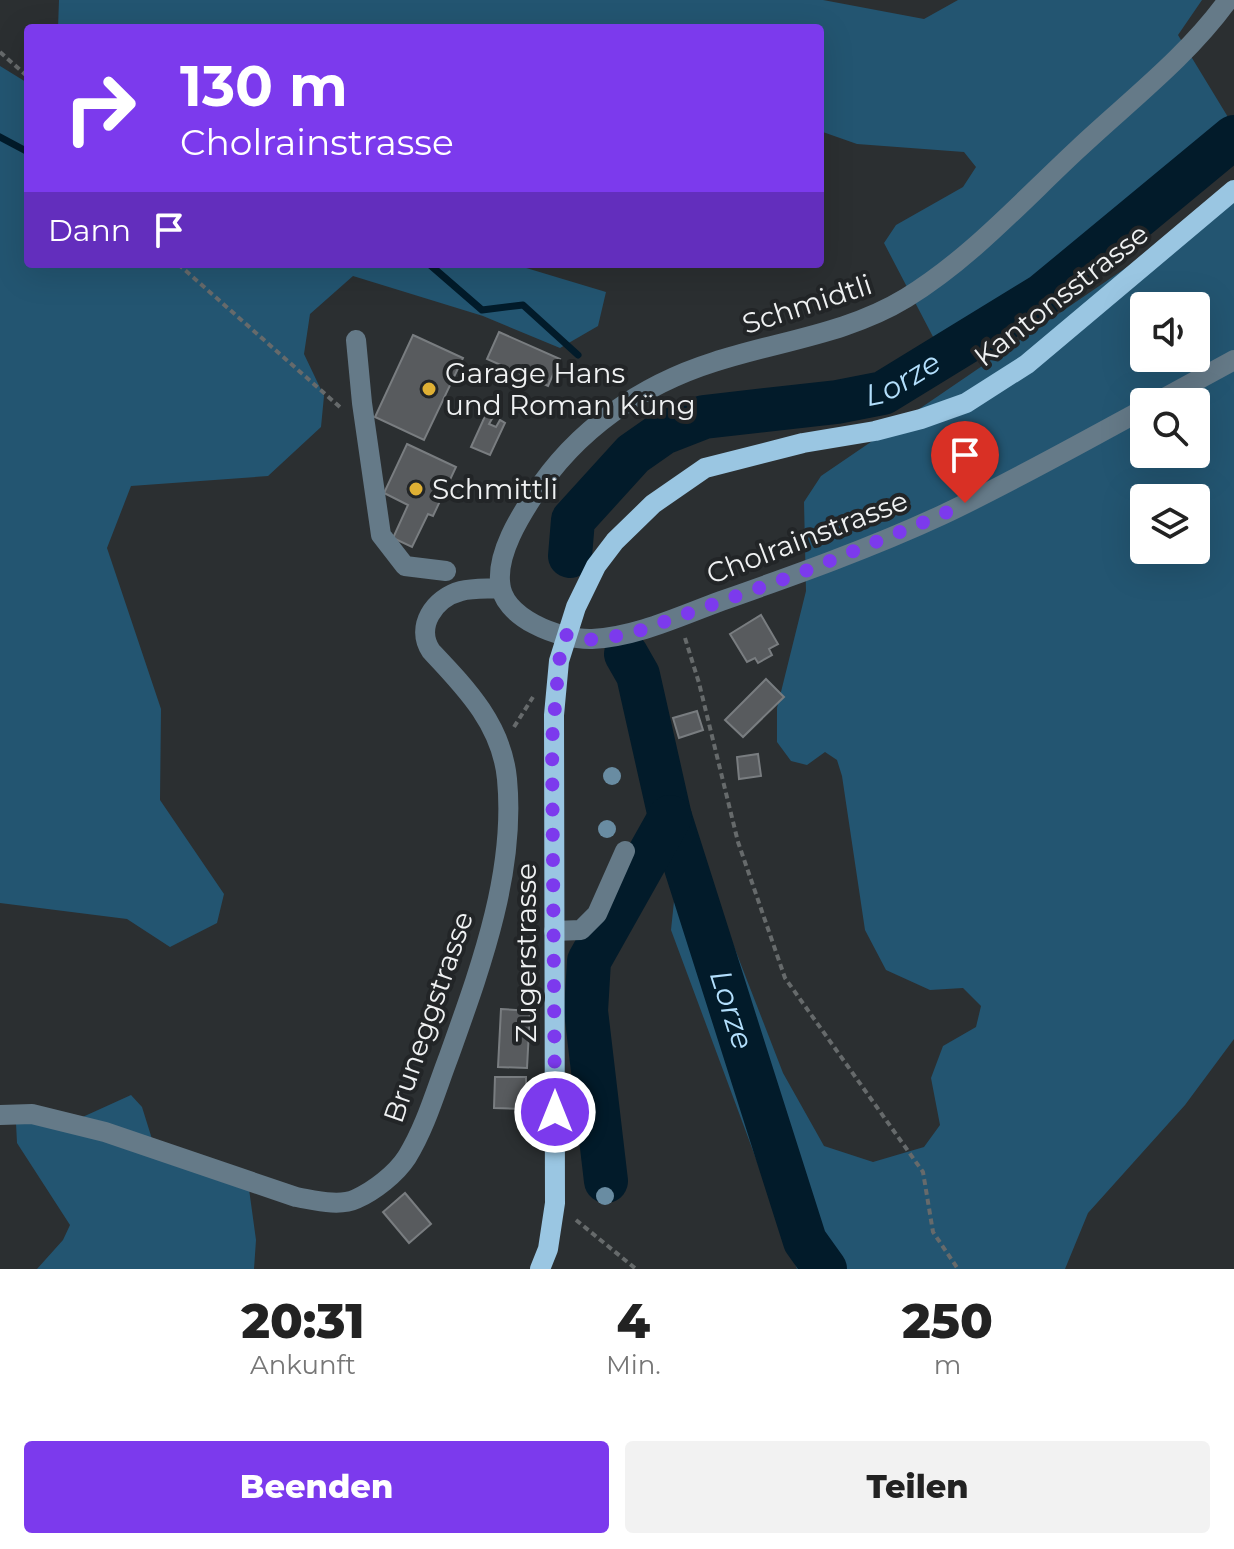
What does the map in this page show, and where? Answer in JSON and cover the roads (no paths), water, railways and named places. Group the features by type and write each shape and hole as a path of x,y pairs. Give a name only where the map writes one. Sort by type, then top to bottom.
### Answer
{"main road":[{"name":"Kantonsstrasse","path":"566,635 596,566 615,541 653,504 679,485 705,468 803,443 875,431 966,403 1027,364 1234,190"},
{"name":"Zugerstrasse","path":"540,1269 548,1249 555,1203 552,741 555,694 566,635"}],"street":[{"name":"Schmidtli","path":"501,588 502,562 521,515 565,455 595,425 636,397 679,375 715,361 828,332 881,312 905,298 964,254 1170,63 1223,7"},
{"path":"356,340 381,535 405,566 446,571"},
{"path":"1183,388 1234,360"},
{"name":"Cholrainstrasse","path":"566,635 588,640 630,634 798,574 941,515 1130,416"},
{"path":"501,588 514,611 527,620 566,635"},
{"name":"Bruneggstrasse","path":"0,1115 32,1114 105,1132 296,1197 325,1203 354,1201 381,1184 406,1160 426,1118 472,991 496,907 506,842 507,778 498,740 479,704 431,651 423,632 431,613 450,596 460,591 501,588"},
{"path":"554,931 581,930 597,914 625,851"}],"waterway":[{"path":"0,137 24,150"},
{"name":"Lorze","path":"570,556 573,520 633,454 663,433 704,417 837,402 883,393 1043,295 1234,137"},
{"path":"434,268 482,310 523,305 578,355"},
{"name":"Lorze","path":"626,654 638,675 670,817 805,1241 825,1269"},
{"path":"606,1181 586,1011 589,961 670,817"}],"place":[{"name":"Garage Hans und Roman Küng","path":"429,389"},
{"name":"Schmittli","path":"416,489"}]}
